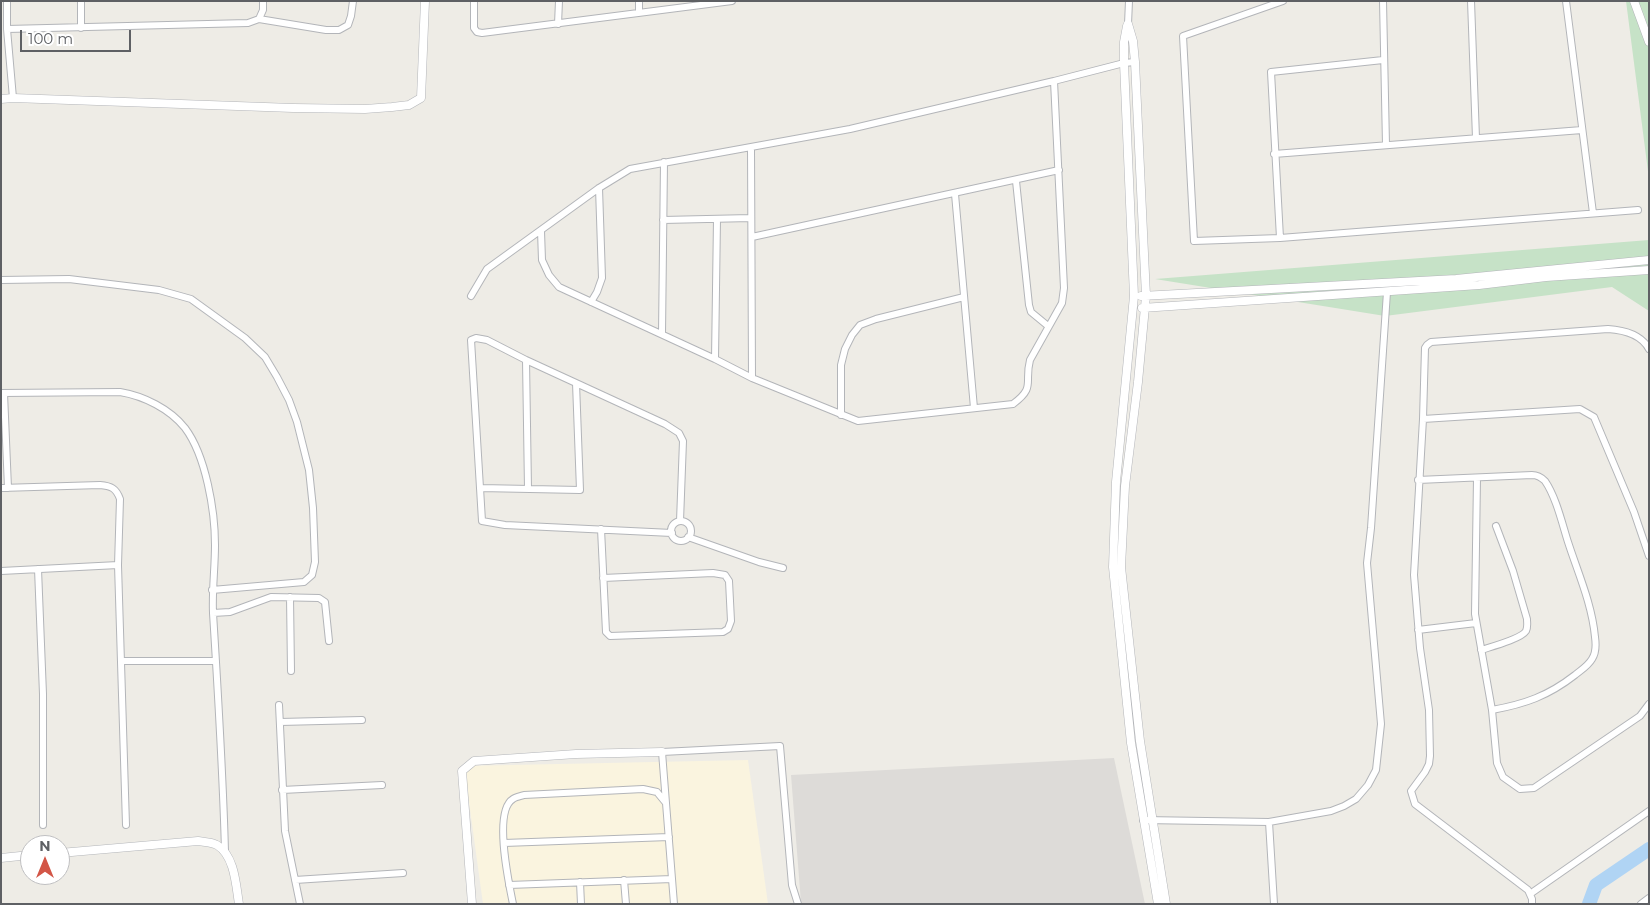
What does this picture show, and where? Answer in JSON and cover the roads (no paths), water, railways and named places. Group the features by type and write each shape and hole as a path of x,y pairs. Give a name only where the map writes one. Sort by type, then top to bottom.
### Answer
{"street":[{"path":"7,1 7,29 13,98"},
{"path":"81,1 81,28"},
{"path":"259,20 263,10 263,1"},
{"path":"7,29 248,23 259,20 326,30 339,30 348,25 353,1"},
{"path":"1,99 294,108 392,108 409,104 421,98 425,1"},
{"path":"474,1 474,28 477,32 482,33 732,1"},
{"path":"558,24 559,1"},
{"path":"639,13 640,1"},
{"path":"1128,1 1124,63 1134,296 1116,482 1112,567 1131,743 1158,904"},
{"path":"1283,1 1183,36 1194,241 1280,238 1638,210"},
{"path":"1383,1 1386,145"},
{"path":"1471,1 1476,138"},
{"path":"1566,1 1593,213"},
{"path":"1634,1 1649,42"},
{"path":"1128,24 1133,41 1146,296 1125,486 1122,567 1140,741 1166,904"},
{"path":"1280,238 1271,72 1383,60"},
{"path":"471,296 487,269 600,188 630,169 850,129 1134,62"},
{"path":"541,231 542,260 549,274 560,287 752,378 841,416 858,421 1013,404 1024,396 1029,386 1027,370 1030,360 1062,302 1064,288 1054,81"},
{"path":"1274,154 1582,130"},
{"path":"751,147 752,378"},
{"path":"662,334 664,162"},
{"path":"752,237 1016,181 1059,170"},
{"path":"1016,181 1029,305 1031,312 1048,326"},
{"path":"591,302 602,278 600,188"},
{"path":"954,194 974,408"},
{"path":"663,220 751,218"},
{"path":"715,359 717,219"},
{"path":"1134,296 1456,279 1649,260"},
{"path":"1133,309 1387,292 1479,285 1546,277 1649,270"},
{"path":"1,280 69,279 159,290 191,299 245,338 265,357 289,400 309,470 313,508 315,562 312,575 304,582 212,590"},
{"path":"1143,820 1269,822 1331,811 1356,799 1368,785 1376,770 1381,724 1367,563 1387,292"},
{"path":"841,416 841,365 845,349 860,325 876,319 964,297"},
{"path":"1532,904 1528,890 1415,804 1412,798 1411,791 1425,772 1430,756 1429,710 1418,630 1414,575 1423,419 1424,354 1426,345 1431,342 1608,328 1622,330 1634,335 1647,345 1649,349"},
{"path":"680,521 683,441 679,433 665,424 487,340 476,338 471,340 482,521 505,525 672,533 678,540 688,538 759,562 783,568"},
{"path":"526,360 528,489"},
{"path":"480,488 580,490 576,383"},
{"path":"126,824 118,565 120,499 117,491 110,486 100,485 4,488 2,393 120,392 140,397 163,409 176,419 185,428 197,452 208,491 215,544 212,590 225,852"},
{"path":"1423,419 1580,409 1588,413 1594,417 1634,512 1649,556"},
{"path":"1418,480 1532,475 1540,477 1546,483 1558,512 1584,590 1596,639 1594,655 1591,660 1563,684 1534,700 1492,710"},
{"path":"1477,478 1476,623 1492,710 1499,771 1503,777 1520,789 1527,789 1541,784 1640,716 1649,704"},
{"path":"672,533 674,524 680,521"},
{"path":"680,521 689,525 691,532 688,538"},
{"path":"1480,650 1521,636 1528,626 1513,571 1496,526"},
{"path":"601,529 603,578 606,632 610,636 723,632 728,629 731,621 729,581 725,575 603,578"},
{"path":"1,571 118,565"},
{"path":"38,569 43,694 43,825"},
{"path":"213,613 230,612 271,597 322,599 325,602 329,642"},
{"path":"290,597 290,671"},
{"path":"1418,630 1476,623"},
{"path":"122,661 216,660"},
{"path":"279,705 285,831 300,904"},
{"path":"280,722 362,720"},
{"path":"472,904 462,771 474,761 576,754 780,746 792,884 798,904"},
{"path":"662,752 674,904"},
{"path":"282,790 382,785"},
{"path":"513,904 504,843 506,807 512,799 524,795 643,789 657,792 666,803"},
{"path":"1530,894 1649,811"},
{"path":"1269,822 1274,904"},
{"path":"504,843 669,837"},
{"path":"70,852 198,841 209,842 218,845 225,852 235,879 239,904"},
{"path":"1,858 20,856"},
{"path":"295,880 403,873"},
{"path":"509,885 672,879"},
{"path":"624,880 626,904"},
{"path":"580,882 581,904"},
{"path":"1641,904 1649,898"}],"waterway":[{"path":"1589,904 1596,885 1649,849"}]}
